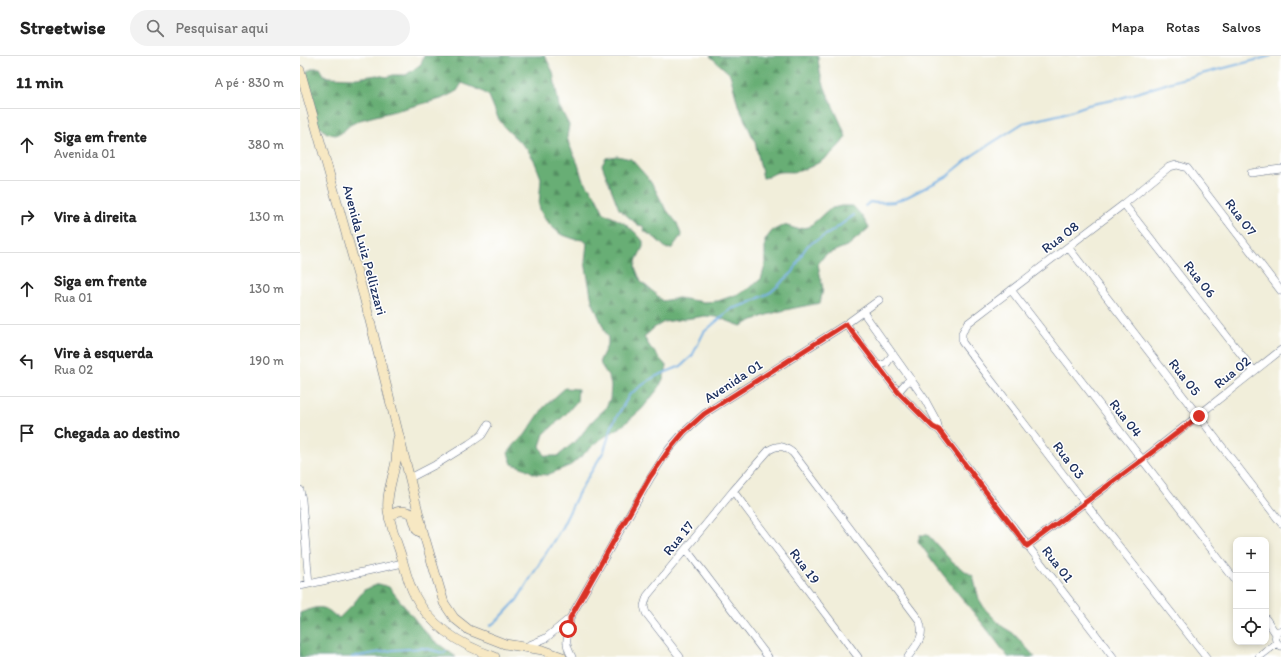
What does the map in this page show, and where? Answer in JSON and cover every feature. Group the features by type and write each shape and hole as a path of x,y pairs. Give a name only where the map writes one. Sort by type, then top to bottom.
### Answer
{"main road":[{"name":"Avenida Luiz Pellizzari","path":"300,70 364,297 440,593 447,608 454,618 469,630 498,642 551,652 562,657"},
{"name":"Avenida Luiz Pellizzari","path":"399,438 396,445 396,461 387,500 389,518 414,594 422,608 434,621 455,639 476,650 495,657"},
{"path":"389,518 396,511 403,510 409,512 412,514 417,530 424,535"}],"street":[{"name":"Rua 08","path":"962,333 968,323 1010,290 1124,204 1168,167 1177,165"},
{"name":"Rua 07","path":"1177,165 1187,168 1281,291"},
{"path":"1251,173 1281,169"},
{"name":"Rua 06","path":"1124,204 1254,371"},
{"name":"Rua 05","path":"1068,247 1281,523"},
{"name":"Rua 04","path":"1010,290 1233,577"},
{"name":"Avenida 01","path":"525,647 546,638 570,618 650,477 684,432 704,414 846,324 879,300"},
{"path":"863,312 912,379 937,422 939,430"},
{"path":"846,324 898,392 933,427 939,430"},
{"name":"Rua 03","path":"962,333 962,342 1085,503 1206,657"},
{"name":"Rua 02","path":"1027,546 1142,460 1281,350"},
{"path":"878,366 887,363 893,354"},
{"path":"898,392 912,379"},
{"path":"913,408 919,405 924,398"},
{"path":"410,478 435,465 469,444 482,435 488,425"},
{"name":"Rua 01","path":"939,430 1113,657"},
{"name":"Rua 17","path":"680,657 646,613 644,606 647,596 733,491 769,450 775,446 780,446 793,453 919,620 922,626 920,641 908,657"},
{"path":"300,490 309,584"},
{"name":"Rua 19","path":"733,491 858,657"},
{"path":"686,549 768,657"},
{"path":"300,586 403,563"},
{"name":"Avenida 01","path":"570,618 566,642 572,657"},
{"path":"1259,657 1279,645 1275,640 1279,632 1269,622"}],"green space":[{"path":"424,56 545,56 553,72 559,106 569,125 567,137 582,178 595,195 604,213 624,223 643,241 643,247 635,267 641,282 662,301 678,298 704,302 718,301 741,293 761,279 765,266 765,240 772,231 784,225 797,229 809,227 829,209 841,206 853,206 862,216 869,228 849,245 825,255 818,264 823,289 820,303 769,314 741,326 717,317 705,316 664,322 654,328 644,337 650,347 667,367 658,389 642,409 622,426 601,439 571,465 547,475 535,474 512,464 508,453 525,435 544,407 565,388 578,389 577,401 565,415 544,434 540,446 545,456 558,456 578,439 593,420 605,409 610,399 611,386 609,377 601,365 600,360 608,344 608,338 592,301 585,262 587,243 583,240 574,239 560,234 546,221 539,206 541,178 534,160 527,149 505,128 498,118 489,96 480,90 462,83 457,91 441,99 360,120 350,125 340,134 335,135 327,133 317,125 305,82 307,71 314,68 320,68 324,75 328,77 357,78 377,75 387,77 393,75 406,75 421,64"},
{"path":"710,56 818,56 819,67 825,88 846,137 842,143 826,158 813,166 797,172 778,172 763,178 755,142 738,105 730,74"},
{"path":"617,156 631,159 647,177 665,208 677,223 682,237 680,237 672,248 667,249 655,238 644,231 643,226 638,225 619,209 602,165 606,158"},
{"path":"920,535 928,535 953,563 973,576 979,599 985,609 1003,627 1013,633 1035,657 1008,657 918,541"},
{"path":"379,584 389,587 432,639 456,657 300,657 300,613 313,608 323,608 339,618 364,590"}],"waterway":[{"path":"865,206 870,202 894,202 946,177 973,155 1023,123 1062,114 1088,105 1118,99 1178,80 1271,56"},
{"path":"490,626 517,600 562,527 580,490 604,451 613,423 630,394 654,377 681,366 692,356 704,332 731,309 747,304 771,292 793,272 808,245 831,232 854,215"},
{"path":"352,657 393,650 423,648 444,653 446,651"}],"route":[{"path":"568,629 570,618 650,477 684,432 704,414 846,324 898,392 933,427 939,430 1027,546 1199,416"}]}
